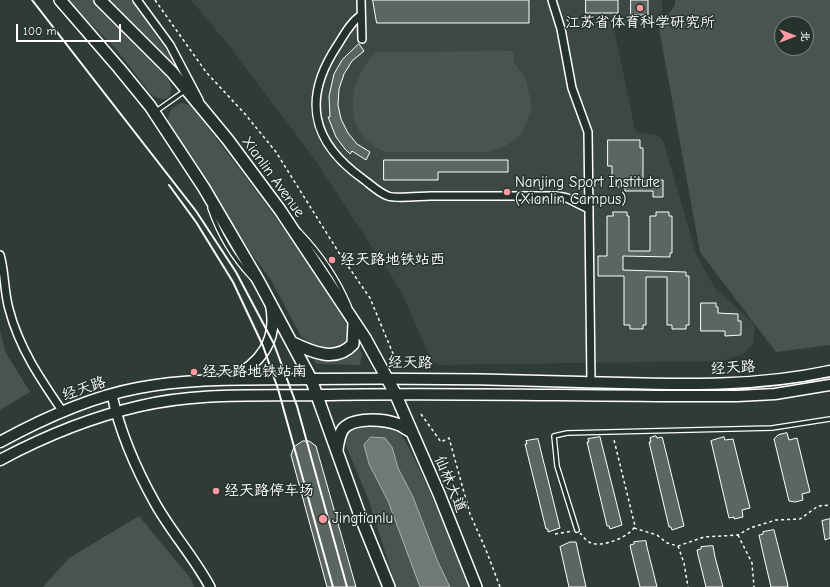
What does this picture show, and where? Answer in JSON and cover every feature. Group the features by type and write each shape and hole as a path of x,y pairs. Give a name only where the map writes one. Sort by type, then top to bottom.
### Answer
{"main road":[{"path":"60,0 119,68 154,112 204,188 271,303 293,343 318,395 337,450 389,587"},
{"name":"Xianlin Avenue","path":"100,0 139,37 186,89 280,210 354,322 395,393"},
{"path":"228,380 254,363 262,354 271,335 271,303"},
{"path":"293,343 317,353 341,353 353,344 354,322"},
{"name":"经天路","path":"0,442 63,412 112,394 161,384 228,380 387,378 667,385 737,384 775,381 830,371"},
{"name":"经天路","path":"0,460 18,450 86,423 116,413 140,406 196,398 395,393 737,396 775,394 830,385"},
{"name":"仙林大道","path":"395,393 410,431 439,494 476,587"},
{"path":"337,450 339,438 344,428 352,423 360,421 382,421 396,423 410,431"}],"street":[{"path":"137,0 170,45 206,114"},
{"path":"361,0 362,39"},
{"path":"552,0 561,29 572,88 588,132 591,382"},
{"path":"361,15 350,25 329,58 319,79 316,99 317,120 325,141 336,156 348,168 388,196 558,196 567,198 589,209"},
{"path":"0,255 8,307 15,333 29,360 63,412"},
{"path":"112,394 116,413 128,448 155,503 199,566 210,587"}],"lane":[{"path":"154,112 186,89"},
{"path":"280,210 317,248 339,282 364,338"},
{"path":"577,530 558,466 554,436 567,434 772,428 830,419"}],"path":[{"path":"154,0 206,72 245,114 276,152 341,256 370,298 396,362"},
{"path":"421,414 441,442 449,438 470,514 500,587"},
{"path":"555,534 577,530 589,542 602,545 632,532 636,526 614,440"},
{"path":"634,528 657,535 667,544 678,546 704,537 738,535 750,528 776,520 800,519 818,506 830,505"},
{"path":"738,535 752,563 754,587"},
{"path":"678,546 684,563 688,587"}],"shaded area":[{"path":"67,0 93,0 165,74 171,87 169,96 166,99 161,99 150,93 116,49"},
{"path":"108,0 131,0 172,59 171,61 169,62"},
{"name":"Nanjing Sport Institute (Xianlin Campus)","path":"191,0 662,0 662,17 659,20 618,25 614,29 635,129 639,132 657,135 663,140 696,254 715,288 752,322 755,327 753,344 743,354 721,361 442,365 432,362 401,291 311,154 226,42"},
{"path":"675,0 830,0 830,345 776,352 700,252 659,28 675,5"},
{"path":"514,51 514,63 526,79 531,102 531,111 521,133 505,146 486,152 387,152 372,145 362,134 355,121 353,106 354,92 366,63 377,52"},
{"path":"181,103 190,105 196,112 284,229 343,317 348,326 350,337 346,344 338,351 316,349 301,336 271,280 251,253 168,124 168,116 170,111"},
{"path":"0,331 6,353 30,392 0,410"},
{"path":"357,347 362,353 360,365 317,364 313,359 314,356"},
{"path":"357,425 387,425 396,429 403,438 413,455 435,503 468,587 396,587 369,501 344,441 346,433"},
{"path":"371,437 385,438 392,447 398,468 413,497 438,562 450,587 420,587 388,501 369,464 364,445"},
{"path":"139,516 191,579 194,587 43,587 69,558"}],"building":[{"path":"373,0 529,0 529,23 377,23"},
{"path":"586,0 618,0 618,13 586,13"},
{"name":"江苏省体育科学研究所","path":"631,0 648,0 648,15 631,15"},
{"path":"359,44 364,51 352,61 344,74 339,89 338,105 341,119 348,133 357,144 370,152 366,160 352,151 350,154 345,149 336,137 328,117 330,117 329,96 334,74 342,60"},
{"path":"608,140 640,140 640,148 643,148 643,181 663,180 663,197 653,197 653,191 625,191 625,187 612,187 612,166 608,166"},
{"path":"384,160 508,160 508,172 438,172 438,180 384,180"},
{"path":"613,212 627,212 627,216 629,216 629,251 650,251 650,216 656,216 656,212 669,212 669,216 672,216 672,253 670,253 670,257 623,256 623,270 686,272 686,276 689,276 689,325 686,325 686,329 672,329 672,325 667,325 667,277 646,277 646,325 643,325 643,329 630,329 630,325 624,325 624,276 598,276 598,256 607,256 607,216 613,216"},
{"path":"701,303 716,303 718,313 738,314 738,321 741,321 741,335 725,336 725,331 701,331"},
{"path":"787,433 789,440 797,438 810,492 802,494 803,500 795,502 789,501 774,439 778,435"},
{"path":"656,436 657,438 662,437 663,440 684,526 672,530 671,527 669,527 649,442 651,442 650,438"},
{"path":"600,437 622,525 610,529 609,526 607,526 587,442 589,442 588,439"},
{"path":"724,437 725,440 733,439 750,508 742,510 743,517 734,519 734,517 729,518 711,441"},
{"path":"538,439 560,528 548,532 525,444 527,444 526,441"},
{"path":"303,441 309,441 316,446 356,587 327,587 291,455 294,447"},
{"path":"830,519 830,538 825,540 822,521"},
{"path":"774,530 788,587 771,587 759,535 763,534 763,532"},
{"path":"646,541 657,587 640,587 631,550 630,545 634,544 634,542"},
{"path":"570,542 576,542 586,587 569,587 560,547"},
{"path":"713,546 723,587 706,587 698,555 697,550 701,549 701,547"}],"railway":[{"path":"32,0 196,211 236,272 274,344 297,406 347,587"},
{"path":"169,185 196,222 233,282 263,346 278,389 333,587"}],"place":[{"name":"江苏省体育科学研究所","path":"640,8"},
{"name":"Nanjing Sport Institute (Xianlin Campus)","path":"507,192"},
{"name":"经天路地铁站西","path":"332,260"},
{"name":"经天路地铁站南","path":"194,372"},
{"name":"经天路停车场","path":"216,491"},
{"name":"Jingtianlu","path":"323,519"}]}
